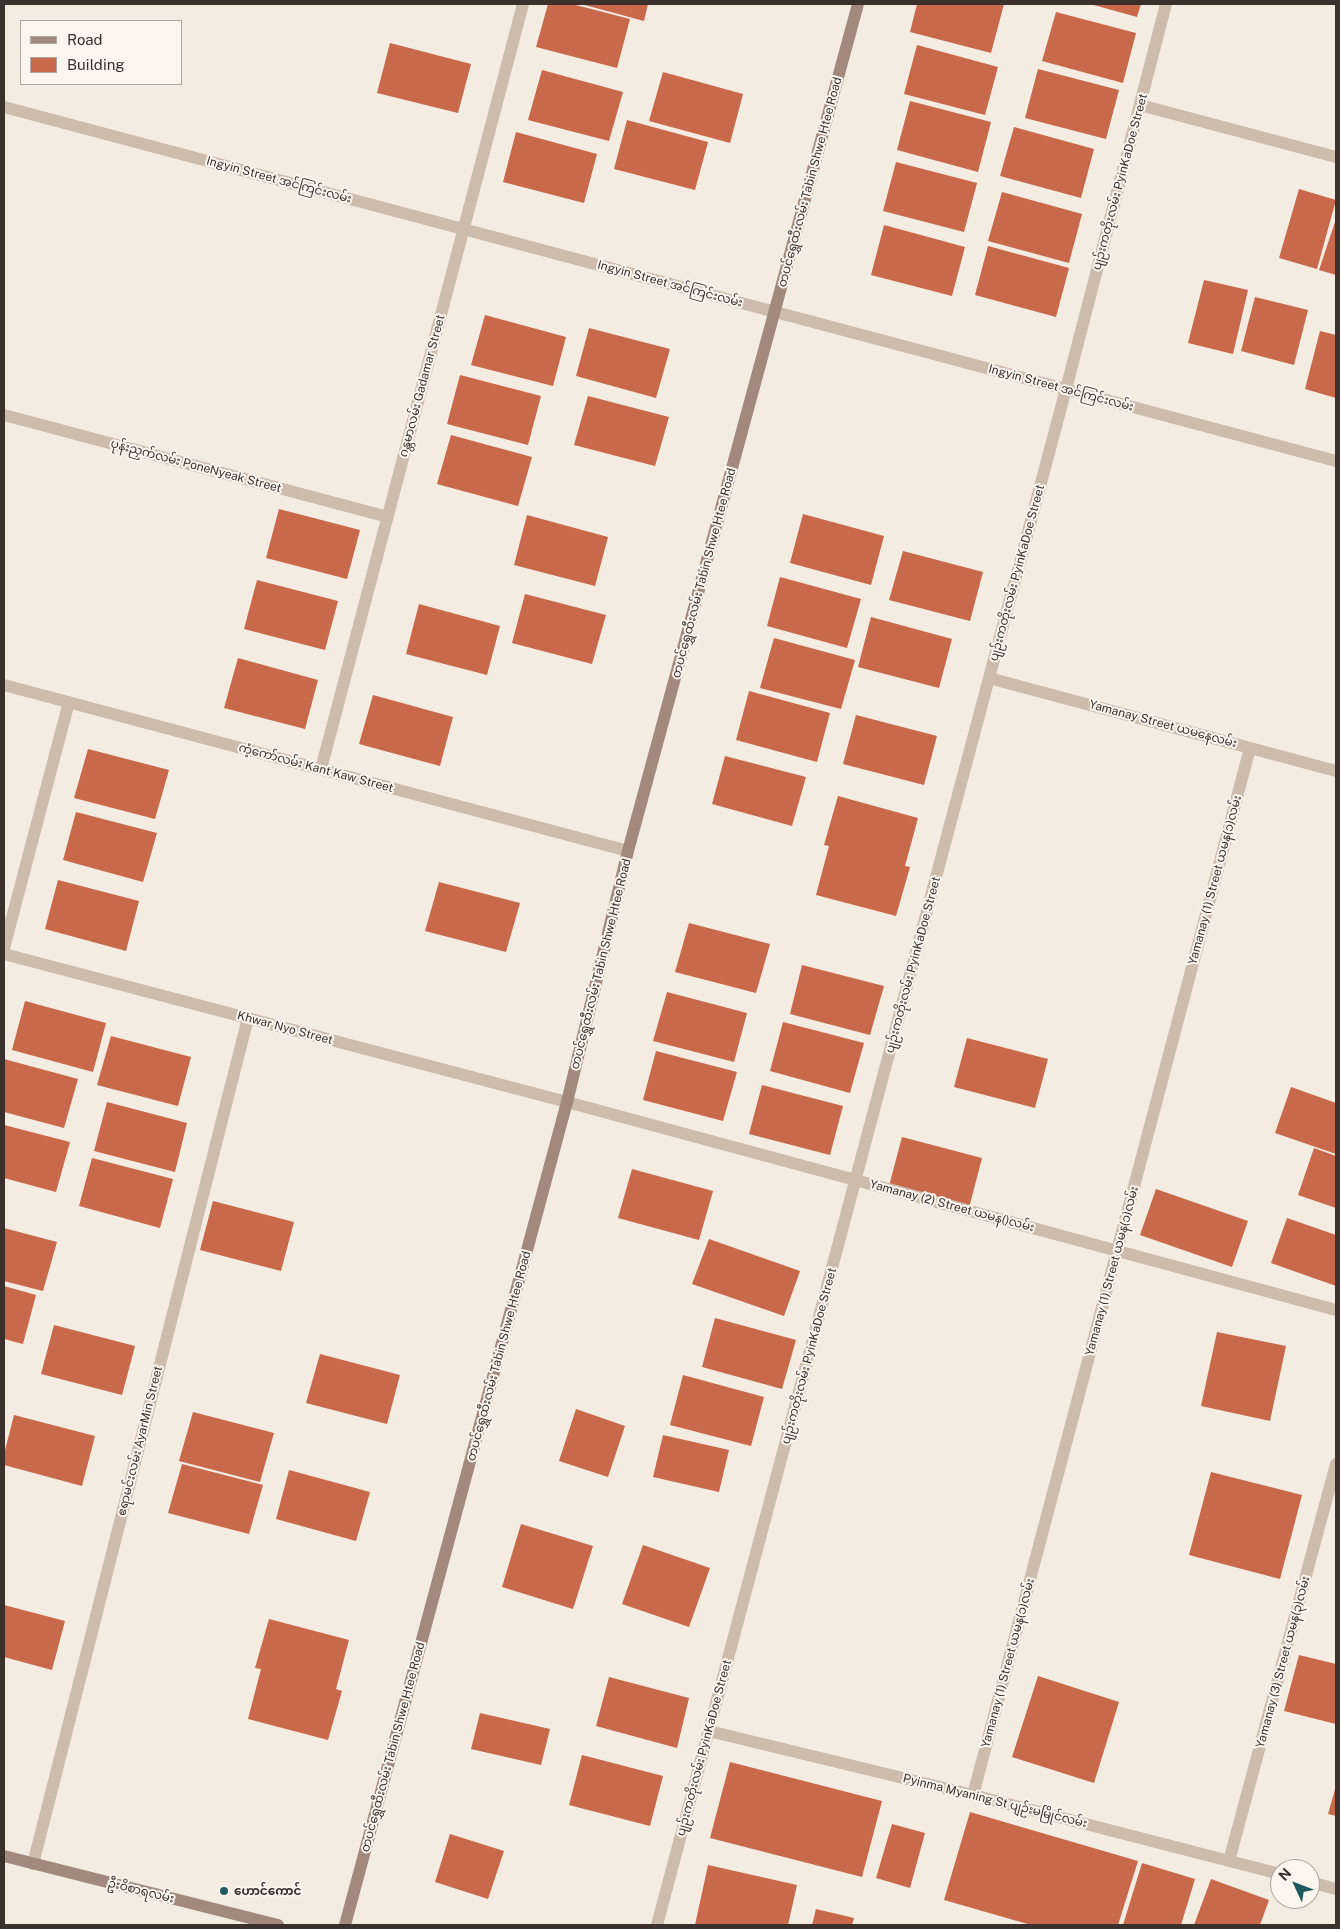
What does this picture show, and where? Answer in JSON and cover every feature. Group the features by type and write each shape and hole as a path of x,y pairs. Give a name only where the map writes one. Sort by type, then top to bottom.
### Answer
{"street":[{"name":"ဂန္တမာလမ်း Gadamar Street","path":"321,769 523,4"},
{"name":"တပင်ရွှေထီးလမ်း Tabin Shwe Htee Road","path":"345,1925 567,1102 628,851 776,312 858,4"},
{"name":"ပျဉ်းကတိုးလမ်း PyinKaDoe Street","path":"657,1925 1066,389 1166,4"},
{"path":"1140,105 1336,157"},
{"name":"Ingyin Street အင်ကြင်းလမ်း","path":"4,107 1336,461"},
{"name":"ပုန်းညှက်လမ်း PoneNyeak Street","path":"4,415 388,517"},
{"name":"Yamanay Street ယမနေလမ်း","path":"989,678 1336,770"},
{"name":"ကံ့ကော်လမ်း Kant Kaw Street","path":"4,685 628,851"},
{"path":"4,948 69,702"},
{"name":"Yamanay (1) Street ယမန(၁)လမ်း","path":"973,1795 1250,748"},
{"name":"Khwar Nyo Street","path":"4,954 567,1102"},
{"name":"ဧရာမင်းလမ်း AyarMin Street","path":"32,1864 248,1018"},
{"name":"Yamanay (2) Street ယမန()လမ်း","path":"567,1102 1336,1310"},
{"name":"Yamanay (3) Street ယမန(၃)လမ်း","path":"1229,1861 1336,1464"},
{"name":"Pyinma Myaning St ပျဉ်းမမြိုင်လမ်း","path":"709,1731 973,1795 1270,1871"},
{"name":"ဦးဝိစာရလမ်း","path":"4,1856 278,1925"},
{"path":"1320,1885 1336,1889"}],"building":[{"path":"548,4 572,4 630,19 617,68 536,47"},
{"path":"581,4 648,4 644,21"},
{"path":"917,4 1004,4 991,53 910,32"},
{"path":"1090,4 1141,4 1137,17"},
{"path":"1056,12 1136,33 1123,83 1042,61"},
{"path":"390,43 471,64 458,113 377,93"},
{"path":"917,45 998,67 985,115 904,94"},
{"path":"1038,69 1119,90 1106,139 1025,118"},
{"path":"542,70 623,92 609,141 528,120"},
{"path":"663,72 743,94 730,143 649,121"},
{"path":"910,101 991,122 978,172 897,150"},
{"path":"627,120 708,142 695,190 614,169"},
{"path":"1014,127 1094,149 1081,198 1000,176"},
{"path":"516,132 597,154 584,203 503,182"},
{"path":"896,162 977,183 964,232 883,211"},
{"path":"1299,189 1336,200 1317,269 1279,258"},
{"path":"1002,192 1082,214 1069,263 988,241"},
{"path":"1336,219 1336,275 1319,270"},
{"path":"884,225 965,247 952,296 871,275"},
{"path":"988,246 1069,268 1056,317 975,295"},
{"path":"1204,280 1248,290 1233,354 1188,343"},
{"path":"1255,297 1308,310 1294,365 1241,351"},
{"path":"485,315 566,337 553,386 471,365"},
{"path":"589,328 670,349 656,398 576,376"},
{"path":"1320,331 1336,335 1336,398 1305,389"},
{"path":"460,375 541,396 528,445 447,424"},
{"path":"588,396 669,417 655,466 574,445"},
{"path":"451,435 532,457 518,506 437,484"},
{"path":"279,509 360,530 347,579 266,558"},
{"path":"803,514 884,536 871,585 790,563"},
{"path":"527,515 608,537 595,586 514,565"},
{"path":"903,551 983,572 970,621 889,600"},
{"path":"780,577 861,599 847,648 767,626"},
{"path":"257,580 338,601 325,650 244,629"},
{"path":"525,594 606,615 592,664 512,643"},
{"path":"419,604 500,626 487,675 406,654"},
{"path":"871,617 952,639 939,688 858,667"},
{"path":"774,638 855,660 841,709 760,688"},
{"path":"238,658 318,680 305,729 224,708"},
{"path":"749,691 830,713 817,762 736,740"},
{"path":"373,695 453,717 440,766 359,744"},
{"path":"856,715 937,736 924,785 843,764"},
{"path":"88,749 169,770 155,819 74,798"},
{"path":"725,756 806,777 792,826 712,804"},
{"path":"838,796 918,818 905,866 910,867 896,916 816,895 829,846 824,845"},
{"path":"76,812 157,833 143,882 63,860"},
{"path":"58,880 139,901 126,951 45,929"},
{"path":"439,882 520,903 506,952 425,931"},
{"path":"689,923 770,944 756,993 675,972"},
{"path":"802,965 884,986 870,1035 790,1014"},
{"path":"667,992 747,1013 734,1062 653,1041"},
{"path":"25,1001 106,1023 93,1072 12,1050"},
{"path":"783,1022 864,1043 850,1093 770,1071"},
{"path":"111,1036 191,1057 178,1106 97,1085"},
{"path":"967,1038 1048,1059 1035,1108 954,1087"},
{"path":"656,1051 737,1072 723,1121 643,1100"},
{"path":"4,1059 78,1079 64,1128 4,1112"},
{"path":"762,1085 843,1106 830,1155 749,1134"},
{"path":"1291,1087 1336,1103 1336,1154 1275,1133"},
{"path":"107,1102 187,1123 175,1172 94,1151"},
{"path":"4,1125 70,1142 56,1192 4,1178"},
{"path":"902,1137 982,1158 969,1208 889,1186"},
{"path":"1314,1148 1336,1156 1336,1208 1298,1195"},
{"path":"92,1158 173,1179 160,1228 79,1206"},
{"path":"632,1169 713,1191 699,1240 618,1218"},
{"path":"1156,1189 1248,1221 1232,1267 1140,1235"},
{"path":"213,1201 294,1222 281,1271 200,1250"},
{"path":"1287,1218 1336,1235 1336,1286 1271,1263"},
{"path":"4,1228 57,1242 43,1291 4,1281"},
{"path":"709,1239 800,1271 784,1316 692,1284"},
{"path":"4,1286 36,1295 23,1344 4,1339"},
{"path":"715,1318 796,1340 782,1389 702,1367"},
{"path":"54,1325 135,1346 122,1395 41,1374"},
{"path":"1217,1332 1286,1346 1270,1421 1201,1406"},
{"path":"320,1354 400,1375 387,1424 306,1403"},
{"path":"683,1375 764,1397 751,1446 670,1425"},
{"path":"576,1409 625,1426 608,1477 559,1461"},
{"path":"193,1412 274,1433 260,1482 179,1461"},
{"path":"14,1415 95,1436 82,1486 4,1465 4,1454"},
{"path":"663,1435 729,1450 719,1492 653,1477"},
{"path":"182,1464 263,1485 249,1534 168,1513"},
{"path":"289,1470 370,1492 356,1541 276,1519"},
{"path":"1211,1472 1302,1495 1280,1579 1189,1555"},
{"path":"521,1524 593,1546 573,1609 502,1587"},
{"path":"643,1545 710,1568 689,1627 622,1604"},
{"path":"4,1605 65,1621 52,1670 4,1657"},
{"path":"269,1619 349,1640 336,1689 342,1691 328,1740 248,1719 261,1669 255,1668"},
{"path":"1299,1655 1336,1664 1336,1724 1284,1711"},
{"path":"1038,1676 1119,1702 1094,1783 1012,1757"},
{"path":"609,1677 689,1698 677,1748 596,1726"},
{"path":"480,1713 550,1729 541,1765 471,1749"},
{"path":"582,1755 663,1776 650,1826 569,1805"},
{"path":"730,1762 882,1801 862,1877 710,1838"},
{"path":"1336,1786 1336,1816 1328,1814"},
{"path":"970,1812 1138,1861 1118,1925 1031,1925 944,1900"},
{"path":"892,1824 925,1833 910,1888 876,1878"},
{"path":"450,1834 504,1851 488,1899 435,1882"},
{"path":"1142,1863 1195,1879 1181,1925 1123,1925"},
{"path":"708,1865 797,1885 788,1925 695,1925"},
{"path":"1211,1879 1269,1900 1260,1925 1194,1925"},
{"path":"816,1909 854,1918 852,1925 812,1925"}],"place":[{"name":"ဟောင်ကောင်","path":"224,1891"}]}
